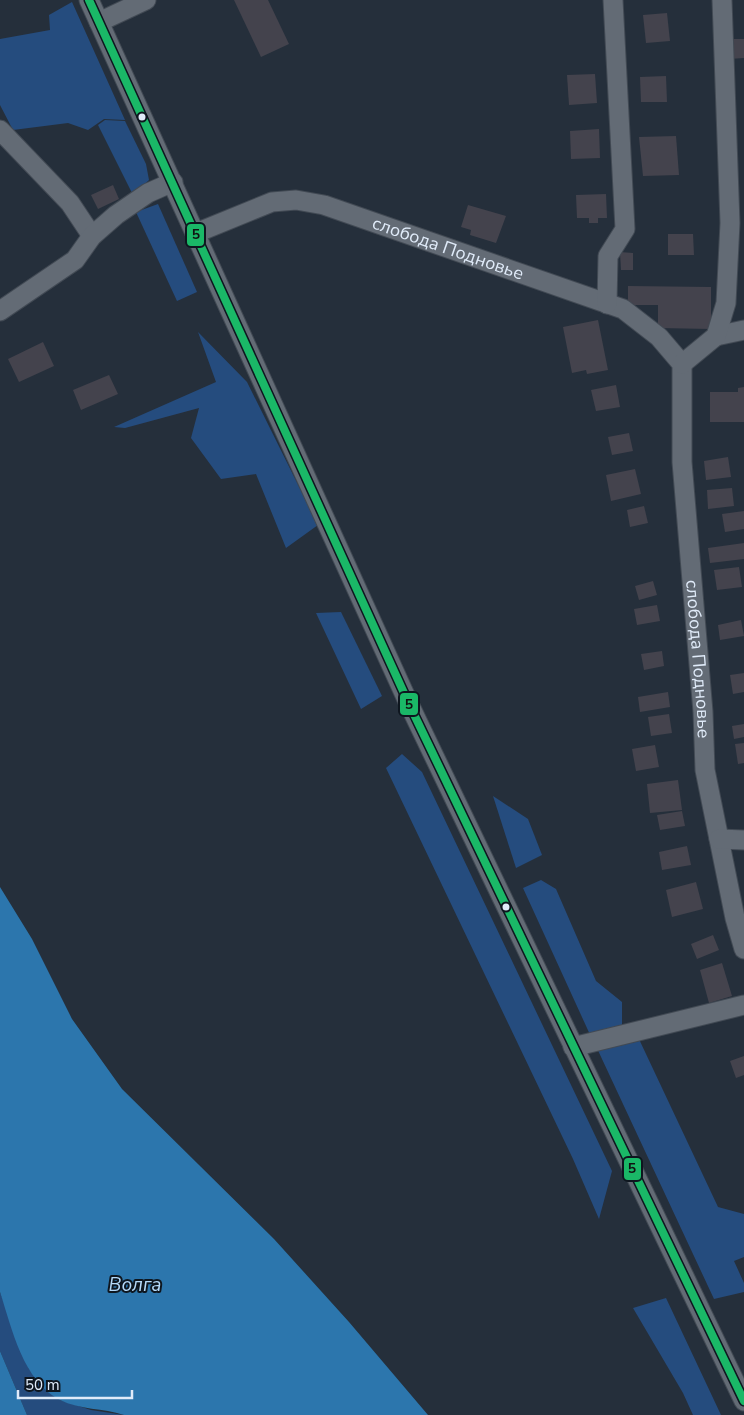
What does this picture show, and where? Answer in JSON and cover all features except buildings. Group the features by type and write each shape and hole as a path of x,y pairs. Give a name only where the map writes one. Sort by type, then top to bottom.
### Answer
{"street":[{"path":"89,0 409,704 744,1401"},
{"path":"99,22 146,0"},
{"path":"607,304 608,256 625,230 613,0"},
{"path":"716,336 726,303 730,223 722,0"},
{"path":"0,130 70,203 92,236"},
{"path":"0,311 75,260 92,236 116,215 148,193 173,182"},
{"name":"слобода Подновье","path":"196,233 272,202 296,200 324,205 623,310 659,337 682,364 682,462 703,712 705,770 735,918 744,948"},
{"path":"682,364 716,336 744,330"},
{"path":"719,839 744,840"},
{"path":"573,1047 744,1005"}],"shaded area":[{"path":"72,2 125,120 104,119 88,130 68,123 13,130 0,105 0,39 50,30 49,15"},
{"path":"105,120 125,121 146,164 149,180 133,195 98,125"},
{"path":"158,204 197,292 177,301 136,212"},
{"path":"198,332 247,382 318,525 286,548 256,474 221,479 191,438 199,408 125,428 114,427 216,382"},
{"path":"341,612 382,696 361,709 316,613"},
{"path":"402,754 422,772 612,1171 599,1219 573,1159 386,768"},
{"path":"493,796 528,819 542,855 516,868"},
{"path":"541,880 556,889 596,981 622,1002 622,1030 592,1039 523,888"},
{"path":"638,1037 718,1207 744,1214 744,1257 734,1261 744,1283 744,1292 714,1299 595,1044"},
{"path":"0,1292 29,1369 60,1400 91,1410 124,1415 27,1415 0,1351"},
{"path":"666,1298 721,1415 693,1415 683,1393 633,1308"}],"water":[{"name":"Волга","path":"0,887 32,939 72,1019 122,1089 274,1239 349,1322 428,1415 124,1415 60,1400 47,1391 37,1380 21,1353 0,1292"},
{"path":"0,1351 27,1415 0,1415"}],"transit line":[{"name":"5","path":"89,0 409,704 744,1401"}]}
